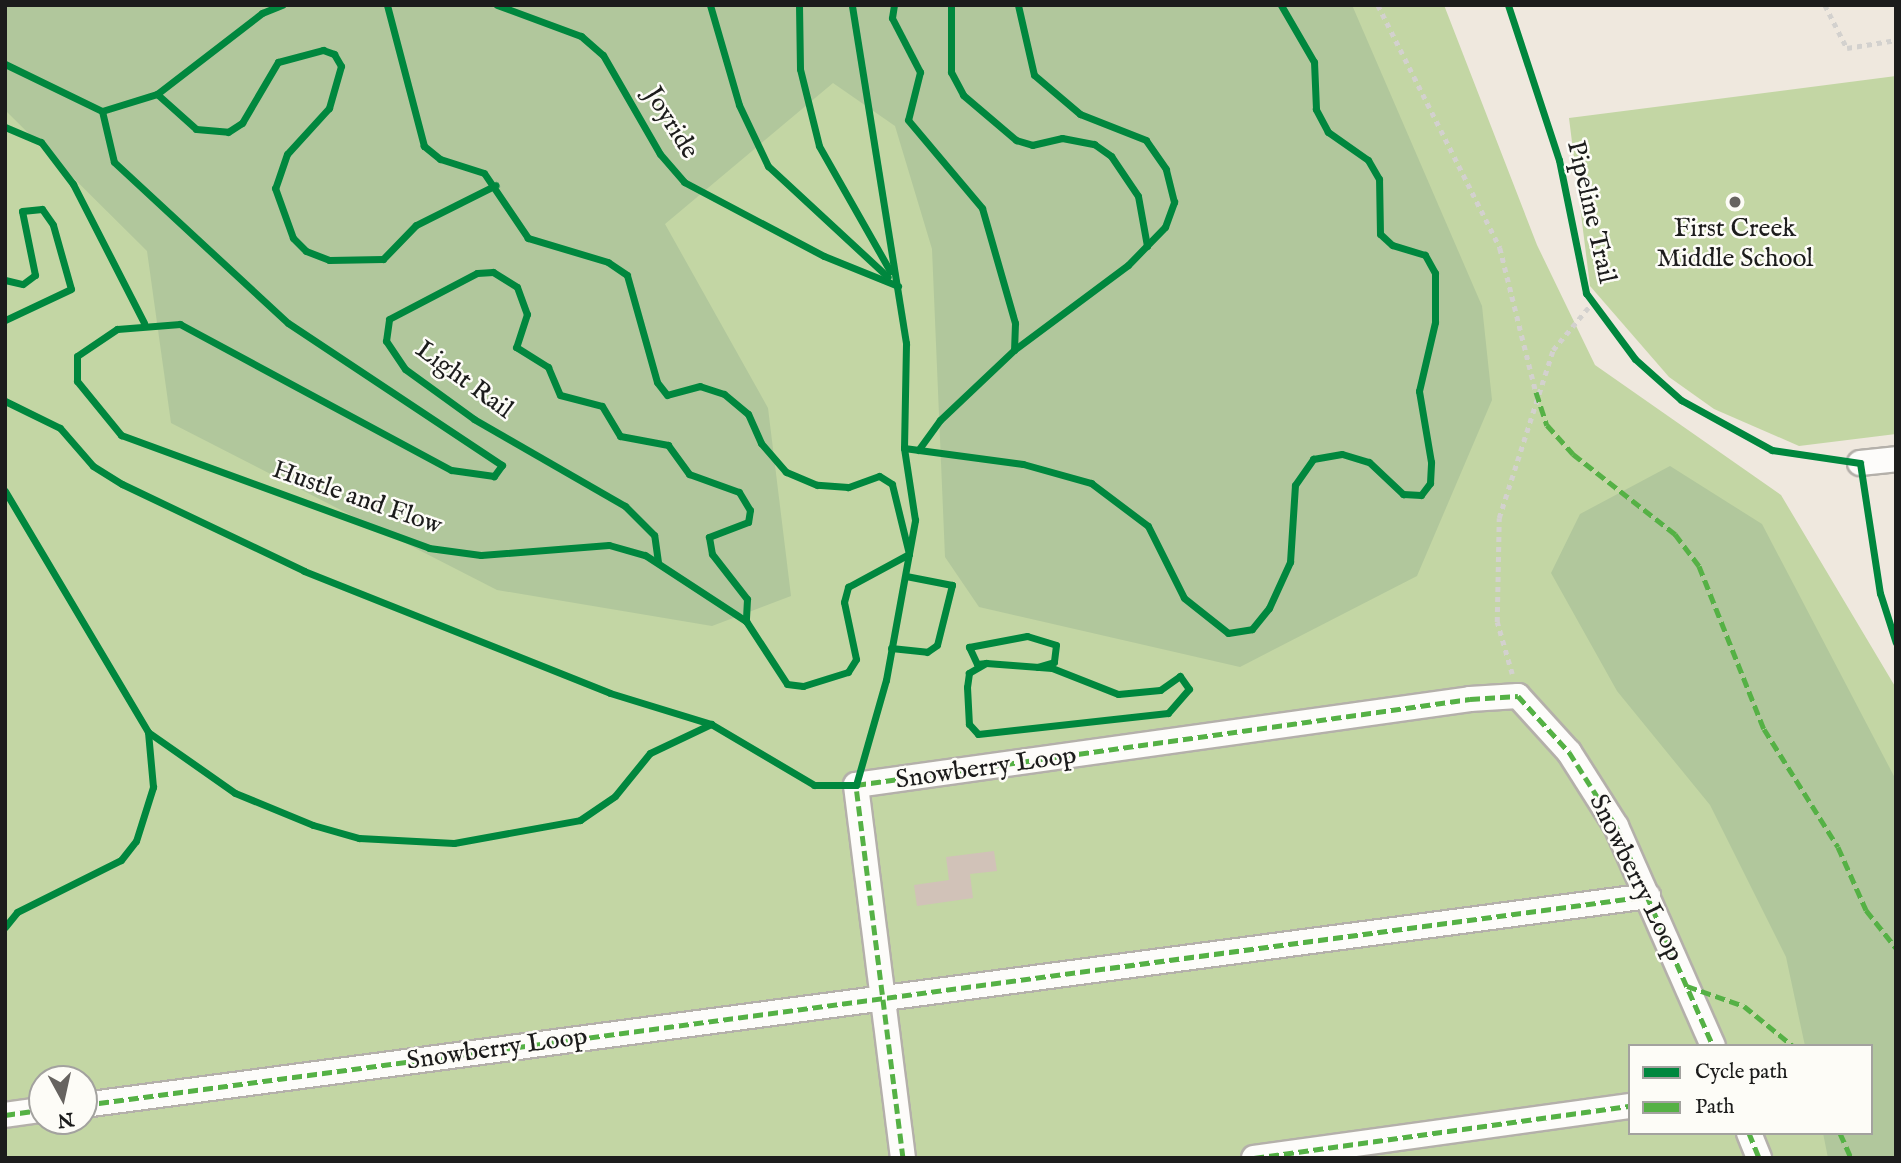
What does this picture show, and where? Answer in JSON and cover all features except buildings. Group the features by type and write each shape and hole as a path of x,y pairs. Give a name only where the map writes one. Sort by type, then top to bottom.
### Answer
{"street":[{"path":"1860,463 1896,459"},
{"name":"Snowberry Loop","path":"98,1102 883,998 856,785 1518,696 1598,796 1648,896 1712,1044"},
{"path":"903,1158 883,998 1648,896"},
{"path":"1254,1158 1628,1105"},
{"path":"5,1115 28,1112"},
{"path":"1750,1135 1759,1158"}],"path":[{"path":"1378,5 1500,248 1536,392"},
{"path":"1825,5 1847,48 1896,40"},
{"path":"1518,696 1497,622 1496,560 1508,479 1553,349 1592,303"}],"green space":[{"path":"5,5 1444,5 1537,245 1595,365 1781,495 1896,688 1896,1158 5,1158"},
{"path":"5,5 1352,5 1482,306 1492,400 1417,576 1240,667 979,607 945,557 932,249 895,126 833,83 665,224 768,408 791,596 712,626 497,590 171,423 147,251 5,110"},
{"name":"First Creek Middle School","path":"1896,76 1896,434 1799,446 1714,409 1669,377 1590,286 1569,118"},
{"path":"1670,466 1762,524 1896,780 1896,1158 1828,1158 1823,1135 1873,1135 1873,1044 1805,1044 1786,957 1710,805 1617,691 1551,573 1580,514"}],"marked path":[{"path":"1536,392 1547,425 1573,454 1675,534 1699,566 1764,729 1838,847 1866,910 1896,948"},
{"path":"903,1158 856,785 1470,699 1518,696 1569,752 1616,826 1712,1044"},
{"path":"98,1103 1648,896"},
{"path":"1687,986 1744,1006 1791,1044"},
{"path":"1254,1158 1628,1106"},
{"path":"5,1115 28,1112"},
{"path":"1750,1135 1759,1158"},
{"path":"1841,1135 1851,1158"}],"cycle path":[{"path":"102,111 157,94 262,13 282,5"},
{"name":"Hustle and Flow","path":"5,64 102,111 114,162 288,323 502,465 494,476 451,470 180,324 117,329 77,356 77,381 121,435 429,548 481,555 609,545 645,555 746,621 787,684 803,686 848,672 856,659 844,602 848,587 909,554 892,484 879,476 848,487 817,485 786,472 761,443 748,414 724,394 700,386 667,395 657,382 627,275 608,262 528,238 484,173 440,159 424,146 387,5"},
{"name":"Joyride","path":"497,5 581,36 603,55 660,154 684,182 824,256 898,286"},
{"path":"710,5 739,105 768,166 888,277"},
{"path":"799,5 800,69 819,146 890,271"},
{"path":"5,401 60,428 93,466 122,484 304,571 610,693 711,724 814,785 856,785 886,680 915,520 904,448 906,343 852,5"},
{"path":"894,5 892,18 920,72 908,120 982,208 1015,323 1014,350 940,420 918,450"},
{"path":"951,5 951,72 963,95 1016,140 1032,145 1062,138 1094,144 1111,156 1138,196 1147,246"},
{"path":"1014,350 1128,265 1165,227 1174,202 1166,169 1146,140 1080,114 1034,75 1018,5"},
{"path":"904,448 1023,464 1091,483 1148,526 1184,598 1228,633 1252,629 1269,608 1290,562 1295,485 1313,459 1342,454 1369,462 1403,494 1421,495 1430,483 1431,462 1419,391 1435,322 1435,273 1425,255 1392,245 1380,234 1379,179 1368,160 1328,132 1316,109 1314,62 1281,5"},
{"name":"Pipeline Trail","path":"1508,5 1559,160 1586,293 1635,359 1681,400 1772,450 1860,463 1880,593 1896,643"},
{"path":"157,94 196,129 228,132 242,123 278,62 323,50 334,54 341,66 329,108 287,154 275,188 293,238 306,251 329,260 383,259 416,225 496,185"},
{"path":"5,127 41,142 73,184 144,323"},
{"path":"5,280 23,284 35,275 22,211 42,209 53,225 71,289 5,320"},
{"name":"Light Rail","path":"658,562 654,535 625,506 474,419 405,369 386,341 389,319 477,273 493,272 517,287 527,314 516,347 548,367 560,395 602,406 620,436 668,445 689,474 739,492 750,510 748,522 709,537 712,554 747,599 746,621"},
{"path":"5,491 148,732 235,793 313,825 359,838 454,843 580,820 615,796 650,753 711,724"},
{"path":"891,648 927,652 937,645 952,585 906,576"},
{"path":"986,663 969,673 967,687 969,724 978,734 1168,713 1189,689 1180,676 1160,690 1118,694 1052,668 986,663 977,664 969,647 1027,636 1056,645 1054,662 1038,667"},
{"path":"5,927 17,912 121,860 136,841 153,787 148,732"}],"place":[{"name":"First Creek Middle School","path":"1735,202"}]}
